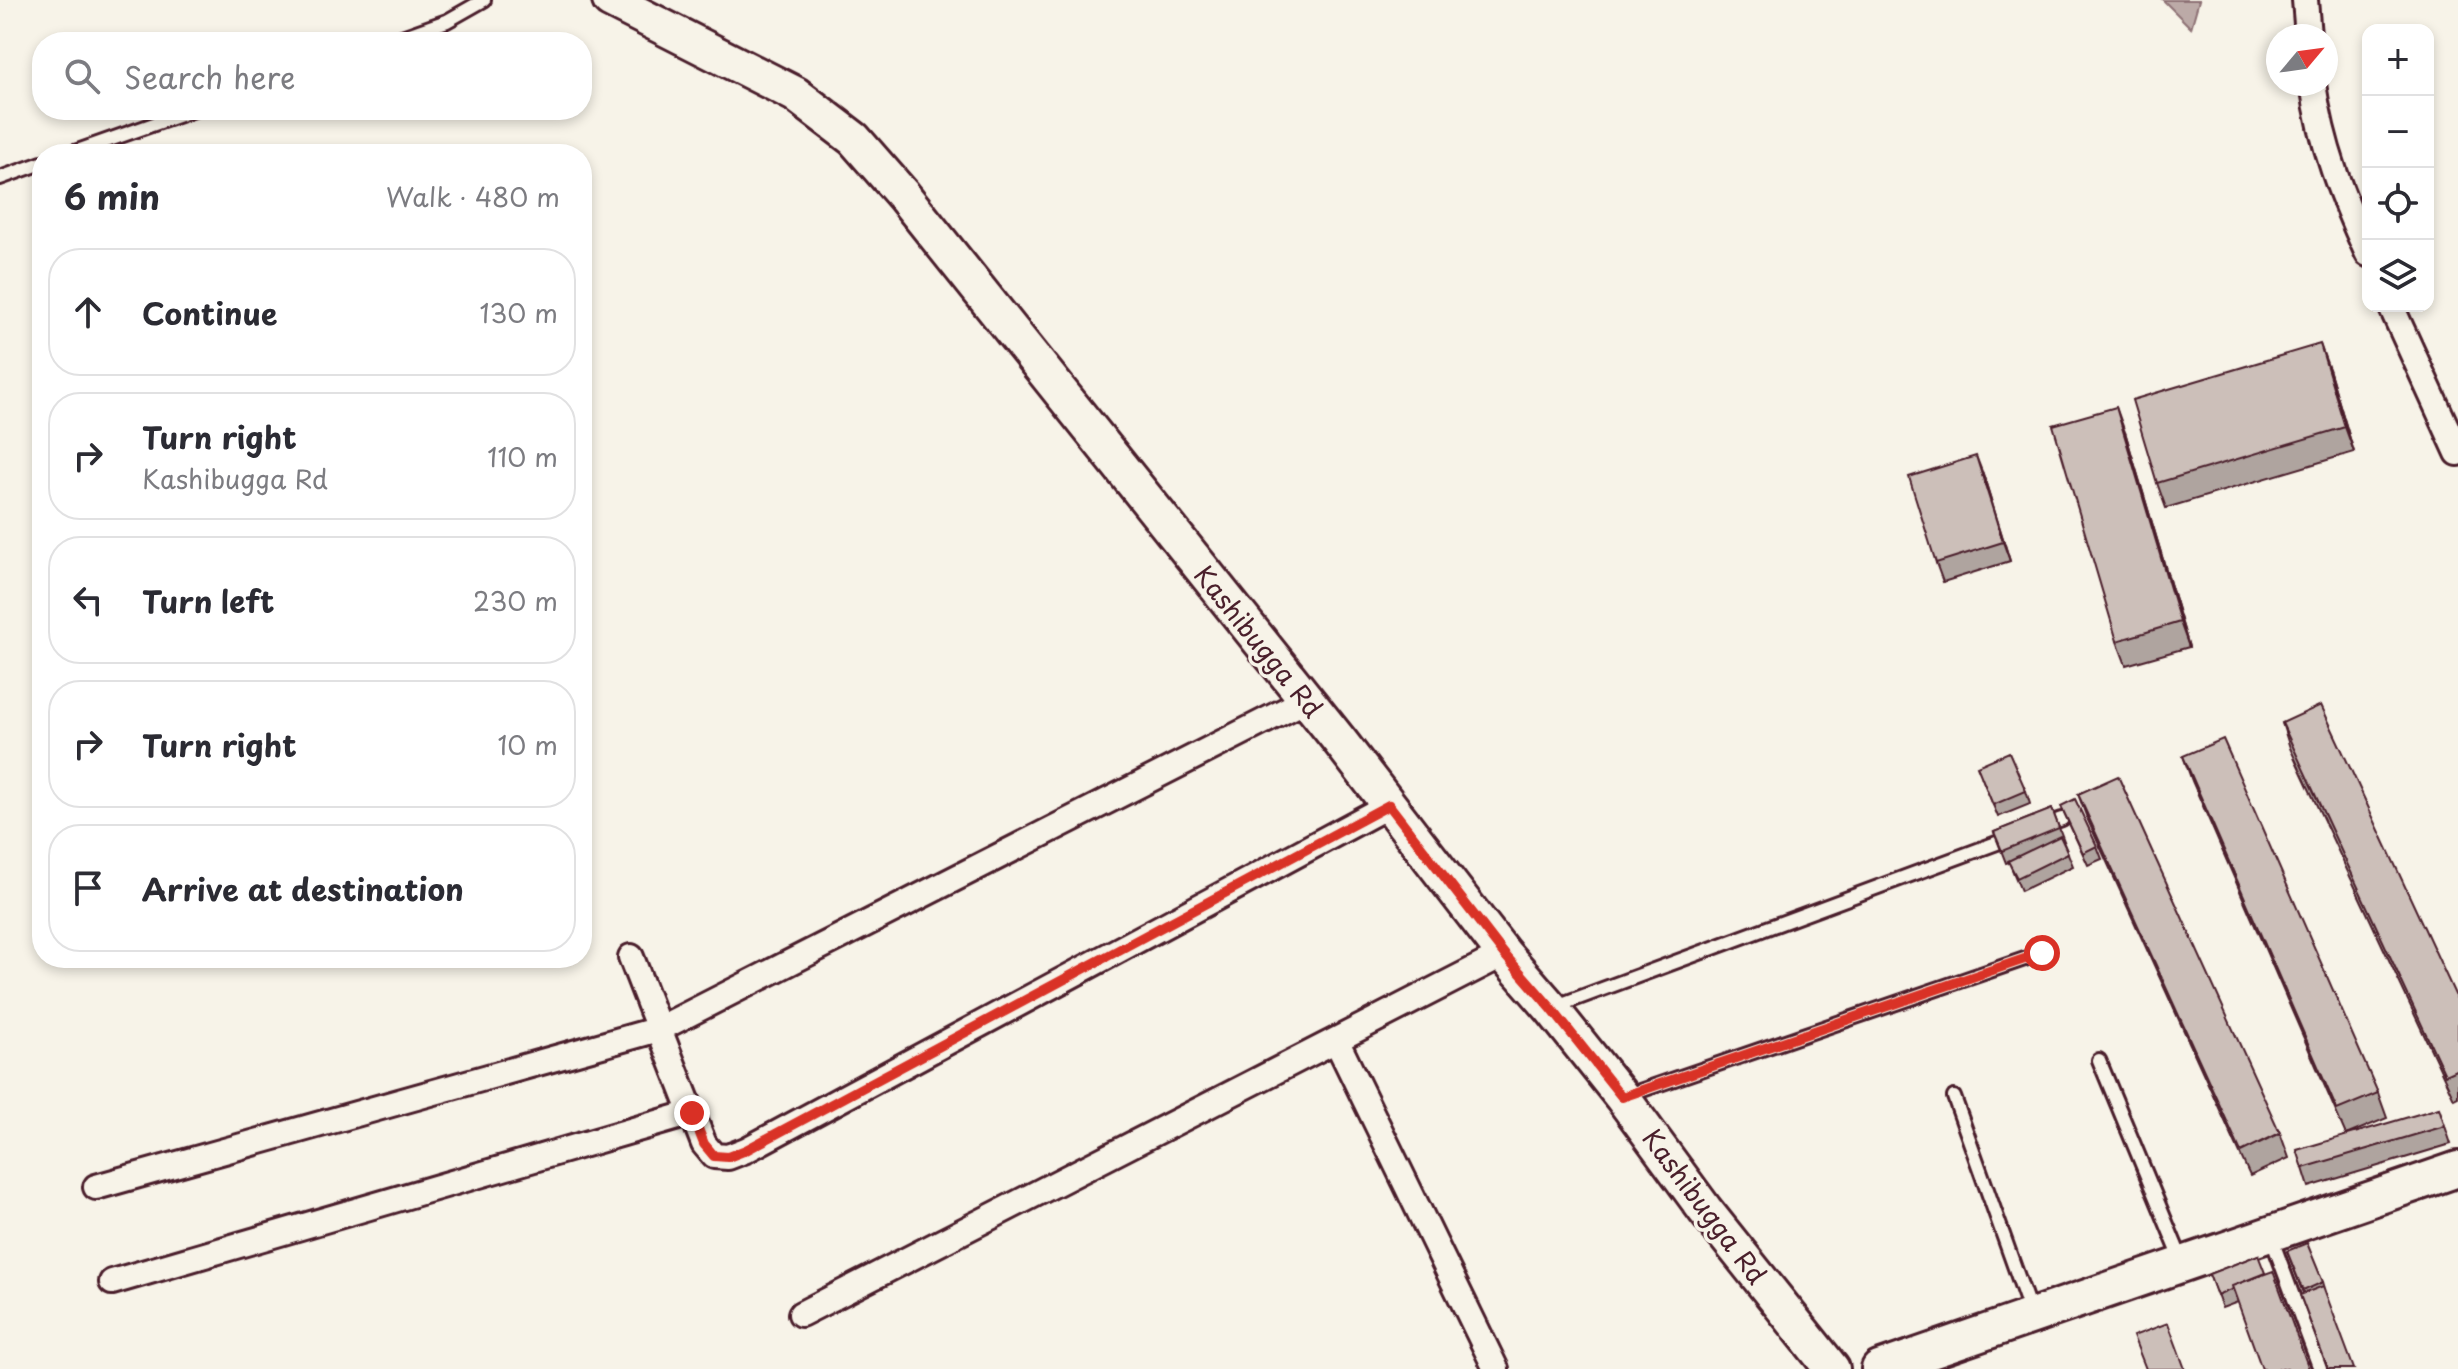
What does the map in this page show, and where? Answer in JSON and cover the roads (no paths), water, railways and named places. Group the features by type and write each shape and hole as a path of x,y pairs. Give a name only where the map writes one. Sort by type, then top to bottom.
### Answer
{"main road":[{"name":"Kashibugga Rd","path":"630,4 795,94 854,139 903,195 1306,700 1504,954 1622,1097 1705,1210 1832,1369"},
{"path":"1879,1369 2458,1169"}],"street":[{"path":"2305,0 2307,24"},
{"path":"2315,96 2326,151 2362,241"},
{"path":"2394,312 2458,453"},
{"path":"96,1187 659,1029 1306,700"},
{"path":"631,957 704,1144 714,1156 728,1157 1389,805"},
{"path":"801,1314 1504,954"},
{"path":"1336,1040 1496,1369"},
{"path":"112,1282 692,1113"}],"lane":[{"path":"416,32 447,21 484,0"},
{"path":"97,144 166,120"},
{"path":"0,178 32,167"},
{"path":"1551,1008 2062,819"},
{"path":"1622,1097 2042,953"},
{"path":"2099,1060 2183,1264"},
{"path":"1954,1097 2032,1316"},
{"path":"2269,1234 2320,1369"}]}
